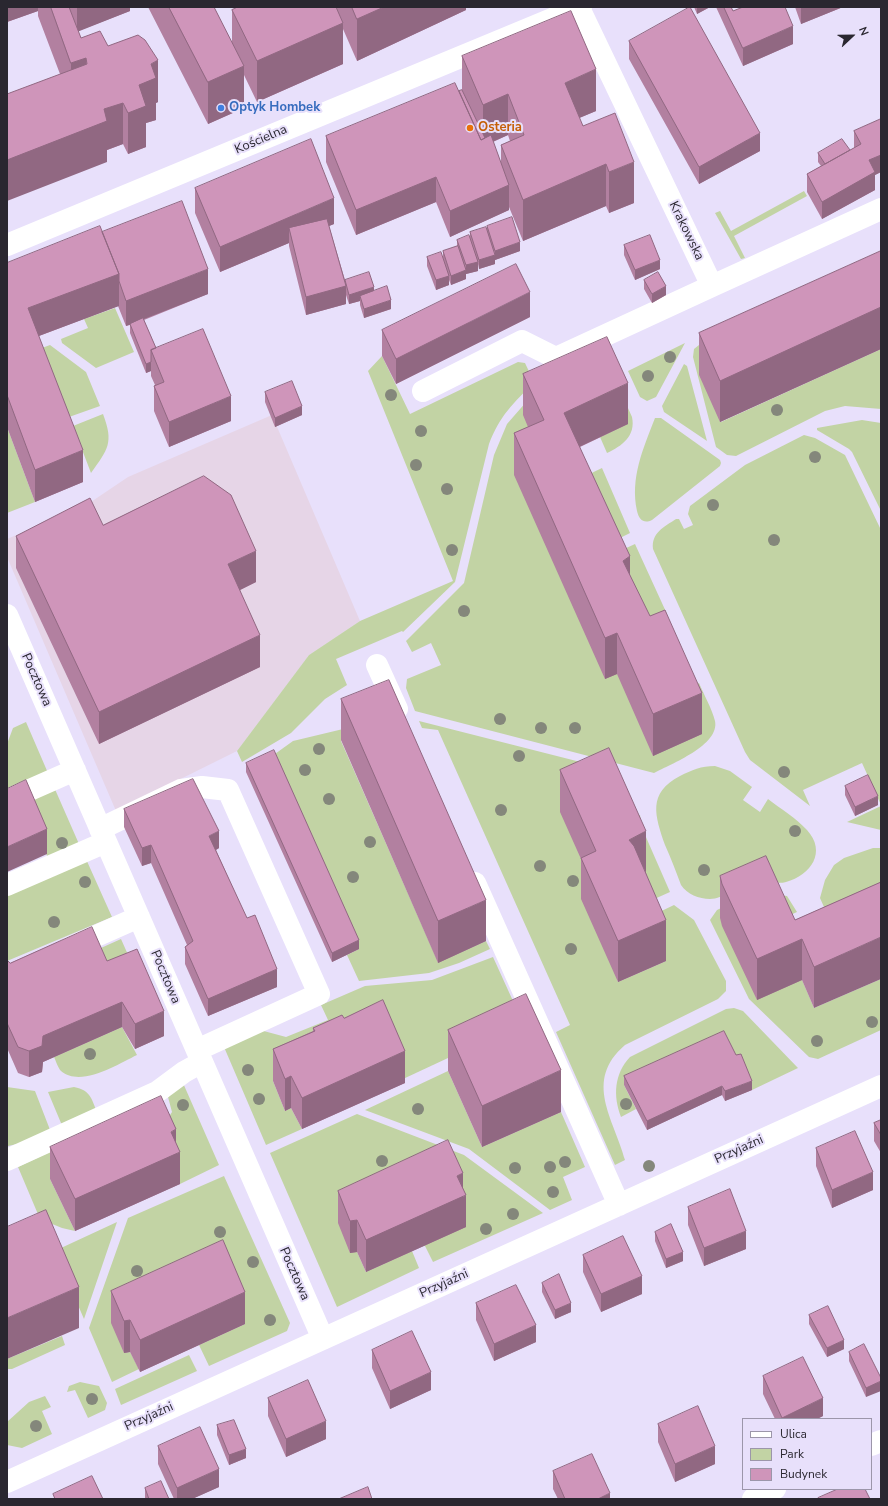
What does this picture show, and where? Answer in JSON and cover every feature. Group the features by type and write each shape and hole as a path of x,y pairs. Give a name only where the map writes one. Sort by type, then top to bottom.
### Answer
{"street":[{"name":"Kościelna","path":"7,245 131,195 580,7"},
{"name":"Krakowska","path":"580,7 712,286"},
{"path":"423,391 522,341 556,358 881,209"},
{"name":"Pocztowa","path":"7,617 323,1339"},
{"path":"377,665 405,727"},
{"path":"7,800 75,770"},
{"path":"7,885 103,835 181,790 202,787 228,790 319,994 199,1056 184,1072 157,1092 7,1160"},
{"path":"467,865 619,1205"},
{"path":"50,956 139,917"},
{"name":"Przyjaźni","path":"7,1482 881,1086"},
{"path":"872,1444 881,1440"},
{"path":"753,1499 773,1490"}],"shaded area":[{"path":"272,415 360,621 309,655 237,751 116,811 7,557 7,539 85,506 128,477"}],"green space":[{"path":"804,191 807,196 734,236 745,258 741,259 715,213 720,211 731,231"},
{"path":"115,308 134,352 96,368 62,343 61,339 88,328 84,319"},
{"path":"704,341 721,422 881,349 881,409 845,406 825,411 736,456 727,455 716,447 693,357 694,349"},
{"path":"685,343 656,397 647,401 640,397 628,371"},
{"path":"50,345 86,372 100,406 69,417 42,348"},
{"path":"382,356 410,414 518,362 525,363 534,382 503,417 489,444 455,582 403,632 402,631 336,659 347,685 325,699 291,733 242,762 237,751 309,655 360,621 453,581 368,371"},
{"path":"606,359 632,417 632,430 627,440 607,453 600,437 627,424 544,462 617,674 683,691 699,683 714,716 715,730 702,746 693,753 654,773 415,711 406,688 407,679 441,665 431,643 412,652 406,641 464,583 494,455 507,424 534,393"},
{"path":"684,364 687,366 707,441 664,412 662,406"},
{"path":"103,414 108,432 108,445 102,458 91,473 73,426"},
{"path":"655,418 661,418 720,460 721,463 720,466 652,520 647,522 642,520 638,514 635,499 635,487 636,475 642,452"},
{"path":"862,420 881,423 881,511 852,452 817,430 817,428"},
{"path":"7,427 35,502 7,513"},
{"path":"804,435 815,438 845,455 881,530 881,805 862,763 803,790 810,806 750,760 745,752 653,549 654,539 659,531 676,519 679,519 684,529 693,525 688,514 690,506 745,465"},
{"path":"602,468 630,533 606,545 577,480"},
{"path":"635,544 667,614 636,629 611,555"},
{"path":"419,721 608,769 596,893 618,982 666,961 647,918 674,905 694,920 726,981 726,991 718,999 625,1045 612,1059 606,1072 604,1086 605,1101 625,1160 615,1165 556,1032 570,1025 438,730 422,728"},
{"path":"26,722 48,773 7,791 7,744 13,728"},
{"path":"364,724 341,741 438,962 486,941 490,949 459,963 429,973 359,981 347,955 359,949 254,769 293,741"},
{"path":"715,766 730,771 752,787 743,800 760,812 768,799 807,830 813,838 816,846 816,854 813,862 803,874 795,879 782,883 753,881 720,897 710,899 694,895 681,885 658,824 656,806 658,798 662,790 669,783 680,776 697,769"},
{"path":"54,787 79,844 48,858 26,806 7,815"},
{"path":"881,806 881,830 847,822"},
{"path":"640,815 642,828 670,892 641,905 623,822"},
{"path":"873,848 881,848 881,923 839,941 820,898 825,880 834,865 844,858"},
{"path":"86,859 112,917 7,961 7,896"},
{"path":"755,892 787,896 797,912 777,921 814,1008 881,979 881,1030 818,1059 809,1057 749,999 710,920 717,910"},
{"path":"121,939 137,975 107,987 92,952"},
{"path":"493,957 523,1023 403,1079 273,1081 285,1111 291,1108 302,1129 266,1145 224,1047 260,1030 286,1037 328,1020 321,1005 365,986 432,980"},
{"path":"734,1008 743,1011 798,1068 752,1090 741,1064 624,1085 636,1109 621,1117 618,1109 616,1086 621,1071 630,1057 726,1009"},
{"path":"122,1027 137,1055 99,1073 89,1076 69,1076 60,1070 54,1057"},
{"path":"448,1071 482,1147 561,1112 585,1167 563,1177 572,1200 550,1210 469,1149 365,1110"},
{"path":"183,1083 219,1165 180,1184 50,1179 75,1231 62,1228 40,1219 18,1167 71,1142 168,1118 172,1112 168,1097"},
{"path":"7,1087 35,1091 52,1135 8,1146"},
{"path":"74,1087 80,1088 90,1096 98,1115 67,1128 61,1123 48,1092"},
{"path":"357,1114 464,1155 543,1213 433,1262 425,1246 357,1252 366,1272 412,1251 419,1268 337,1307 270,1153"},
{"path":"224,1176 290,1323 287,1331 209,1366 199,1345 245,1324 124,1353 130,1352 139,1369 112,1382 89,1328 128,1218"},
{"path":"117,1222 84,1319 58,1259 61,1248"},
{"path":"62,1336 65,1345 12,1369 7,1369 7,1359"},
{"path":"189,1355 197,1371 121,1405 115,1389"},
{"path":"80,1382 99,1386 107,1403 105,1410 88,1418 75,1390 67,1392 69,1386"},
{"path":"45,1396 51,1407 42,1411 52,1434 22,1448 7,1445 7,1422 29,1402"}],"building":[{"path":"51,7 69,7 81,38 100,31 108,46 138,35 145,40 158,60 151,64 156,78 139,85 146,106 128,113 123,103 104,109 107,121 7,160 7,94 87,64 86,58 71,63"},
{"path":"169,7 214,7 244,66 208,82"},
{"path":"238,7 336,7 343,23 257,61 232,10"},
{"path":"352,7 384,7 357,19"},
{"path":"690,7 760,133 699,167 629,41"},
{"path":"724,7 731,7 733,11 743,7 785,7 793,26 743,48"},
{"path":"571,11 596,69 565,83 583,126 615,113 634,162 609,172 606,164 523,200 501,145 524,135 508,94 483,105 462,56"},
{"path":"455,83 481,140 491,135 509,185 450,211 436,177 356,210 326,136"},
{"path":"462,90 485,138 481,140 459,91"},
{"path":"881,119 881,155 869,160 875,172 822,202 807,174 861,144 854,131"},
{"path":"311,139 334,198 220,247 195,188"},
{"path":"842,139 850,150 825,164 818,153"},
{"path":"182,201 208,269 126,301 119,281 119,274 102,232"},
{"path":"512,217 520,242 495,251 487,226"},
{"path":"327,219 346,286 306,297 289,228"},
{"path":"100,226 119,274 28,308 83,450 35,470 7,395 7,263"},
{"path":"486,227 495,255 479,260 470,232"},
{"path":"469,235 478,262 466,265 457,240"},
{"path":"650,235 660,260 635,270 624,245"},
{"path":"458,246 466,270 451,276 443,251"},
{"path":"881,251 881,307 720,381 699,333"},
{"path":"441,252 449,276 436,280 427,257"},
{"path":"516,264 530,292 396,359 382,330"},
{"path":"369,272 374,287 349,295 345,280"},
{"path":"658,272 666,286 652,294 644,280"},
{"path":"387,286 391,300 364,309 360,296"},
{"path":"143,318 156,348 151,350 151,362 146,364 130,324"},
{"path":"203,329 231,396 169,422 154,386 164,382 151,350"},
{"path":"607,337 628,383 564,413 630,556 623,561 650,616 665,610 702,693 653,714 617,633 605,638 514,433 544,420 523,374"},
{"path":"292,381 302,406 275,418 265,392"},
{"path":"204,476 231,495 256,551 228,564 260,635 99,712 16,536 90,498 103,525"},
{"path":"389,680 486,900 438,921 341,699"},
{"path":"609,748 646,831 629,840 634,846 666,920 618,941 581,858 596,851 560,770"},
{"path":"274,750 359,940 332,953 246,763"},
{"path":"868,775 878,796 855,807 845,786"},
{"path":"193,779 219,831 209,836 247,918 255,915 277,969 208,999 185,947 193,941 151,845 142,848 124,809"},
{"path":"26,780 47,829 7,847 7,789"},
{"path":"766,856 795,920 881,882 881,937 814,967 802,939 757,959 722,884 720,876"},
{"path":"92,927 107,961 137,949 164,1011 135,1024 122,1002 43,1036 42,1046 29,1051 18,1047 7,1023 7,960 10,963"},
{"path":"526,994 561,1070 482,1106 448,1030"},
{"path":"383,1000 405,1051 302,1098 291,1076 285,1079 273,1049 315,1031 313,1028 342,1015 344,1018"},
{"path":"724,1031 736,1055 741,1054 752,1081 725,1091 722,1086 647,1121 624,1076"},
{"path":"161,1096 176,1129 171,1132 180,1152 75,1199 50,1147"},
{"path":"881,1120 881,1135 874,1123"},
{"path":"855,1131 873,1172 832,1190 816,1148"},
{"path":"448,1140 463,1173 457,1176 466,1195 366,1240 357,1220 350,1221 338,1191"},
{"path":"730,1189 746,1231 704,1248 688,1207"},
{"path":"46,1210 79,1287 7,1318 7,1227"},
{"path":"671,1224 683,1252 666,1259 655,1232"},
{"path":"623,1236 642,1276 601,1294 583,1255"},
{"path":"223,1240 245,1292 140,1340 130,1320 124,1321 111,1291"},
{"path":"559,1274 571,1303 555,1310 542,1283"},
{"path":"516,1285 536,1325 494,1344 476,1303"},
{"path":"828,1306 844,1340 827,1348 809,1315"},
{"path":"412,1331 431,1372 390,1391 372,1350"},
{"path":"864,1344 881,1378 881,1381 866,1388 849,1352"},
{"path":"803,1357 823,1398 782,1418 763,1376"},
{"path":"308,1380 326,1421 286,1439 268,1398"},
{"path":"698,1406 715,1446 675,1464 658,1424"},
{"path":"234,1420 246,1449 229,1455 217,1425"},
{"path":"200,1427 219,1469 177,1488 158,1446"},
{"path":"592,1454 610,1493 598,1499 565,1499 553,1471"},
{"path":"92,1476 103,1499 55,1499 53,1494"},
{"path":"161,1481 169,1499 149,1499 145,1488"},
{"path":"368,1487 372,1499 339,1499"},
{"path":"836,1490 866,1490 870,1499 818,1499"}],"place":[{"name":"Optyk Hombek","path":"221,108"},
{"name":"Osteria","path":"470,128"}]}
